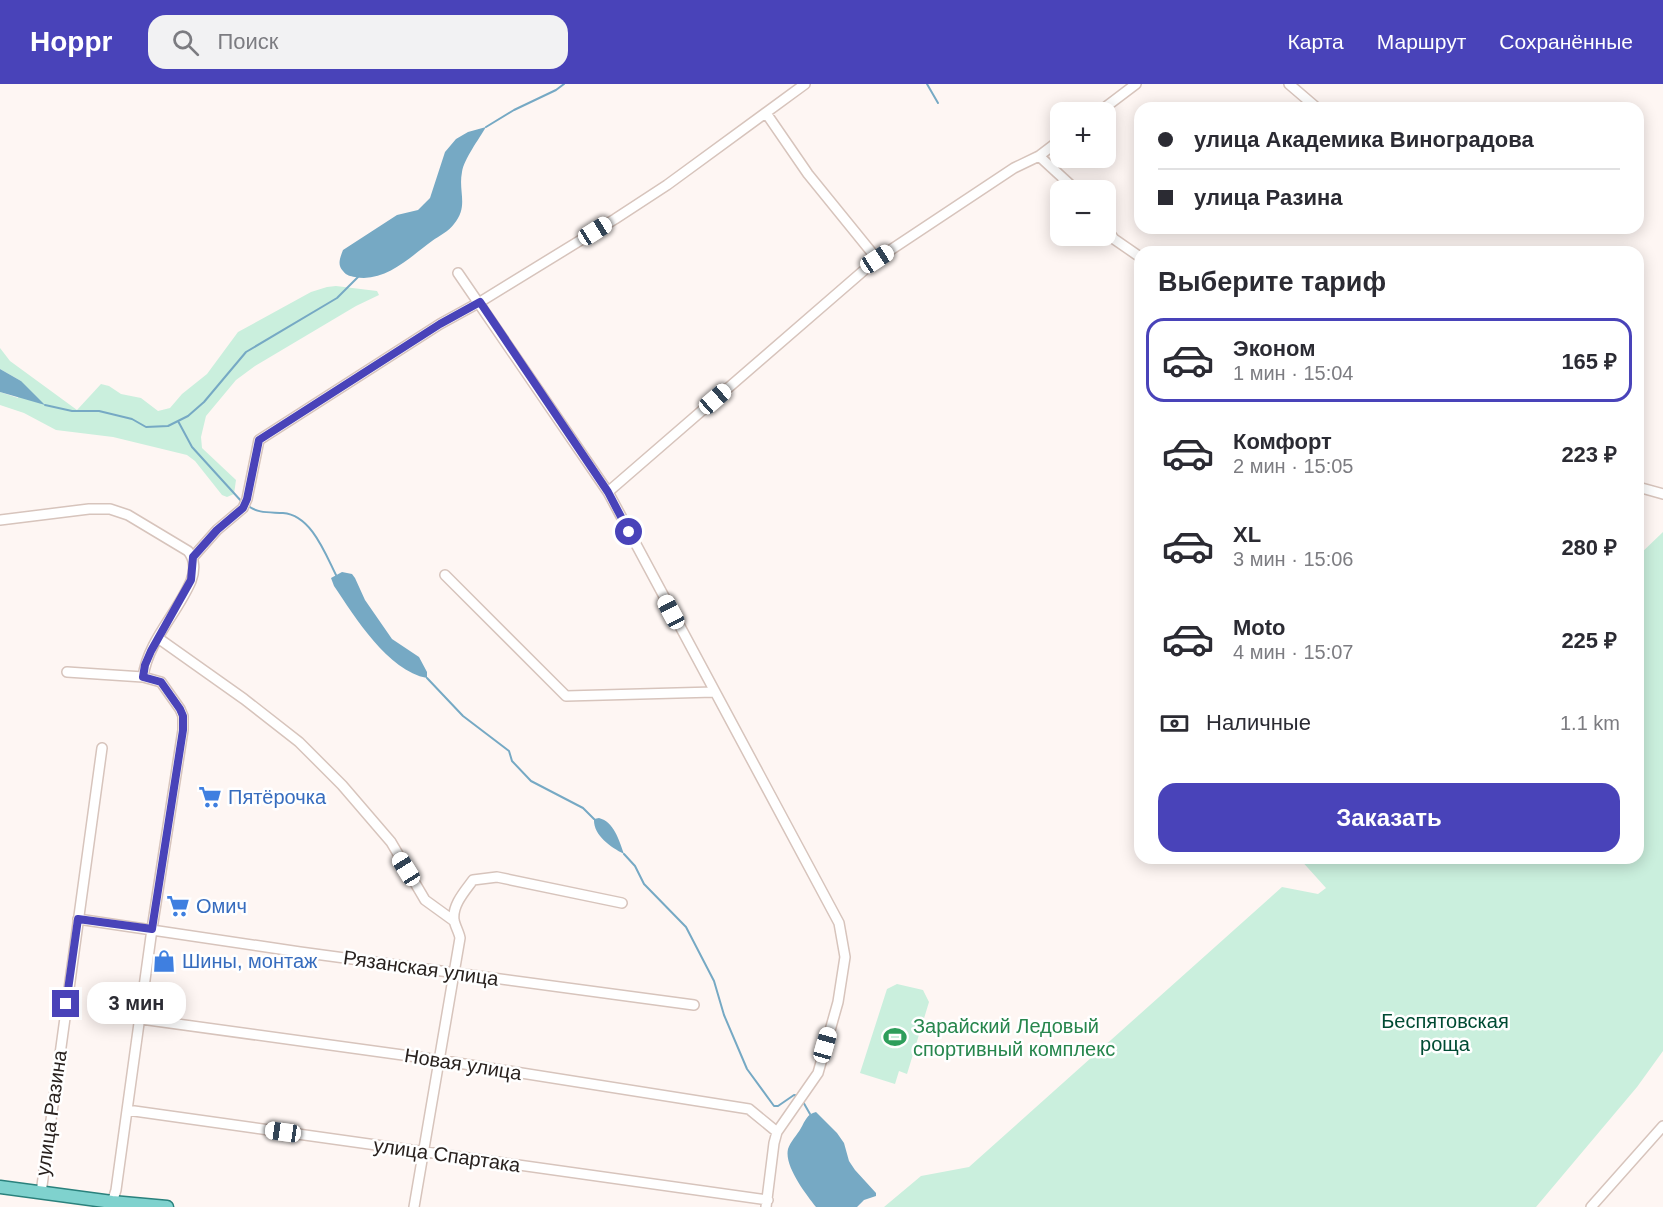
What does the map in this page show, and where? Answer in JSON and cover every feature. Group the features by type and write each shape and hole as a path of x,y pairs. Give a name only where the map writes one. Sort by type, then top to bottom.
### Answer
{"main road":[{"path":"0,1187 112,1205 167,1207"}],"street":[{"path":"143,677 145,665 158,638 191,580 193,557 217,530 243,508 247,499 259,440 440,324 480,302 667,185 805,84"},
{"path":"1112,102 1136,84"},
{"path":"1289,84 1310,102"},
{"path":"766,113 808,174 877,259"},
{"path":"608,492 877,259 1014,168 1039,156 1050,148"},
{"path":"1039,156 1065,180"},
{"path":"1116,240 1134,253"},
{"path":"458,273 608,492 839,923 845,957 838,1002 818,1073 777,1132 767,1204"},
{"path":"1644,489 1663,494"},
{"path":"0,520 89,509 110,509 128,515 188,550 193,557"},
{"path":"445,575 566,696 714,692"},
{"path":"158,638 244,699 299,742 342,786 391,842 425,900 454,921"},
{"path":"67,672 143,677 161,682 183,716 183,730 112,1205"},
{"name":"улица Разина","path":"41,1193 102,748"},
{"path":"414,1207 460,938 454,921 454,912 461,895 473,880 497,877 622,903"},
{"name":"Рязанская улица","path":"78,919 300,952 694,1005"},
{"name":"Новая улица","path":"141,1019 439,1060 748,1109 777,1132"},
{"name":"улица Спартака","path":"127,1110 767,1204"},
{"path":"1591,1207 1663,1126"}],"green space":[{"path":"336,286 377,291 379,295 356,306 255,366 236,380 206,416 201,437 202,448 236,480 234,494 227,497 222,495 195,461 187,455 113,437 56,430 24,413 0,405 0,392 18,398 21,381 0,369 0,348 10,361 77,410 101,384 121,394 141,398 158,411 170,408 182,394 207,374 238,332 311,292"},
{"name":"Беспятовская роща","path":"1663,532 1663,1051 1637,1087 1536,1207 884,1207 921,1176 969,1167 1282,887 1318,894 1326,888 1304,864 1644,864 1644,550"},
{"name":"Зарайский Ледовый спортивный комплекс","path":"897,984 923,990 929,1002 907,1074 899,1071 895,1084 860,1073 887,989"}],"water":[{"path":"486,127 463,167 461,211 452,227 387,272 366,278 344,273 340,264 343,250 397,215 418,210 430,198 445,152 456,139 468,132"},
{"path":"0,369 21,381 45,405 0,392"},
{"path":"342,572 352,574 355,578 365,600 392,639 419,657 427,672 427,678 399,665 362,627 331,578"},
{"path":"599,818 612,827 624,854 599,835 594,819"},
{"path":"816,1112 837,1133 844,1143 849,1161 876,1193 876,1196 864,1200 857,1207 816,1207 792,1171 788,1156 789,1146 810,1114"}],"waterway":[{"path":"486,127 564,84"},
{"path":"927,84 938,103"},
{"path":"45,405 72,411 99,411 132,419 146,427 168,426 188,416 204,402 246,352 337,298 358,277"},
{"path":"178,421 192,447 242,502"},
{"path":"247,505 260,511 293,515 302,520 316,536 336,575"},
{"path":"427,678 463,716 509,751 512,761 531,781 583,808 594,819"},
{"path":"624,854 635,866 644,884 686,927 714,981 724,1015 747,1069 774,1106 778,1106 794,1095 800,1096"},
{"path":"802,1100 810,1114"}],"place":[{"name":"Пятёрочка","path":"210,797"},
{"name":"Омич","path":"178,906"},
{"name":"Шины, монтаж","path":"164,961"},
{"name":"Зарайский Ледовый спортивный комплекс","path":"895,1037"}],"route":[{"path":"66,1004 78,919 152,929 183,730 183,716 161,682 143,677 145,665 191,580 193,557 217,530 243,508 247,499 259,440 440,324 480,302 608,492 629,532"}]}
